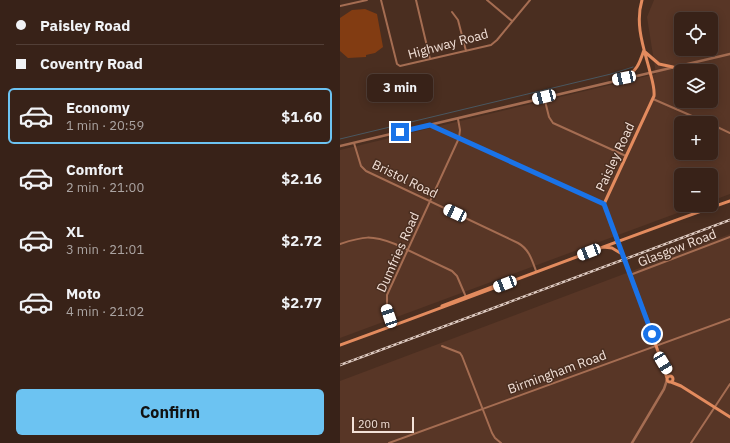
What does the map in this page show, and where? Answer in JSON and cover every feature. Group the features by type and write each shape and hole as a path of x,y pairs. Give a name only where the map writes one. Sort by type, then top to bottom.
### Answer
{"main road":[{"name":"Paisley Road","path":"642,0 639,20 644,50 654,91 653,99 604,204 670,379"},
{"path":"624,78 638,67 644,50 659,64 673,67"},
{"path":"340,345 394,326 466,297 521,278 600,247 730,201"},
{"path":"600,247 612,248 623,255"},
{"path":"670,379 730,417"}],"street":[{"path":"340,6 367,0"},
{"name":"Highway Road","path":"381,0 397,64 399,66 494,43 530,0"},
{"path":"416,0 430,59"},
{"path":"487,0 512,21"},
{"path":"452,12 458,20 466,51"},
{"path":"340,146 730,54"},
{"path":"544,97 549,117 553,123 626,156"},
{"path":"653,99 692,116"},
{"path":"458,119 460,138"},
{"path":"430,125 604,204"},
{"path":"718,127 730,133"},
{"name":"Dumfries Road","path":"394,326 387,308 387,295 460,138"},
{"name":"Bristol Road","path":"354,143 363,169 524,246 537,272"},
{"path":"340,244 356,238 367,236 386,240 408,249 452,271 457,276 466,297"},
{"name":"Glasgow Road","path":"630,275 730,237"},
{"name":"Birmingham Road","path":"389,443 730,319"},
{"path":"442,346 460,353 462,356 484,409 492,433 501,443"},
{"path":"632,443 670,379"},
{"path":"692,443 730,384"}],"shaded area":[{"path":"654,0 730,0 730,194 718,198 718,168 674,168 674,212 680,212 340,338 340,150 656,74 647,17"},
{"path":"365,9 377,14 383,47 375,53 366,55 366,57 348,58 340,51 340,18 352,10"},
{"path":"730,234 730,443 340,443 340,381"}],"waterway":[{"path":"340,139 611,74 633,67"}],"railway":[{"path":"340,365 730,220"}],"route":[{"path":"400,132 430,125 604,204 652,334"}]}
